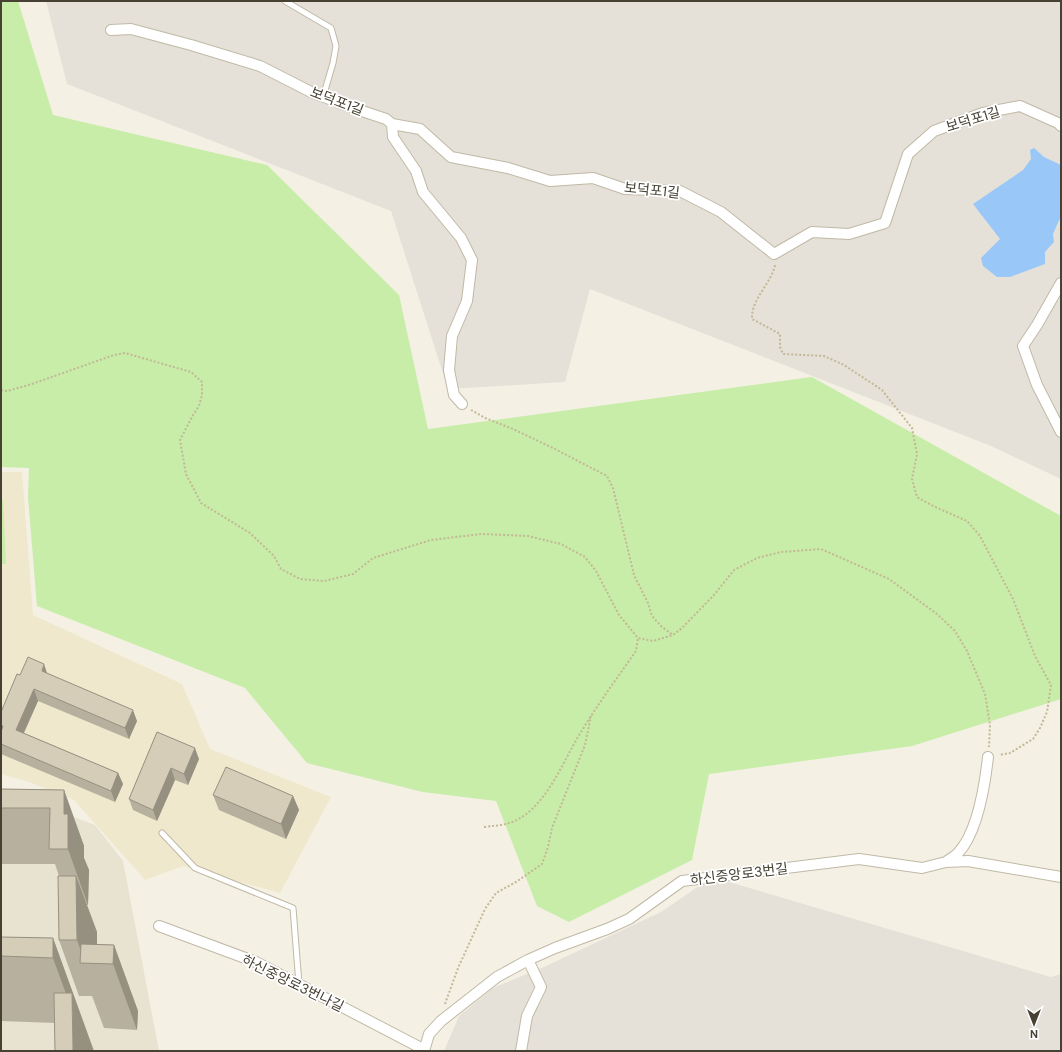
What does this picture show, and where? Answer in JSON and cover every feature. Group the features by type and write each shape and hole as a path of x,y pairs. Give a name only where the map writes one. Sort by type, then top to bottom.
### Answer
{"street":[{"name":"보덕포1길","path":"110,30 131,29 260,66 323,96 386,119 392,124 420,129 451,157 508,168 550,181 592,178 625,189 680,191 721,212 774,254 812,232 849,234 885,223 908,154 934,131 983,113 1020,106 1058,123 1061,126"},
{"path":"392,124 393,137 416,171 423,192 461,238 472,260 467,301 452,336 449,370 454,395 462,404"},
{"path":"1061,283 1023,346 1037,385 1061,432"},
{"path":"946,862 959,852 969,836 979,810 984,790 988,757"},
{"name":"하신중앙로3번길","path":"423,1050 429,1034 443,1020 497,977 528,960 629,919 682,882 859,859 922,868 946,862 968,861 1061,877"},
{"name":"하신중앙로3번나길","path":"159,926 256,962 423,1050"},
{"path":"521,1051 527,1016 541,987 528,960"}],"lane":[{"path":"285,1 331,28 336,46 333,63 323,96"},
{"path":"162,833 195,868 293,908 299,985"}],"path":[{"path":"1,390 7,391 32,384 114,355 125,353 192,372 202,382 202,395 199,406 180,440 186,474 201,503 250,533 274,556 281,569 300,579 324,582 353,574 373,558 432,540 481,534 528,536 561,544 585,557 596,571 619,615 638,638 653,641 673,635 682,628 714,595 734,570 757,558 781,552 821,549 889,579 937,614 955,630 967,651 985,694 990,725 988,757 1010,753 1033,739 1040,728 1047,712 1051,685 1035,656 1013,599 980,536 967,521 917,497 912,480 917,454 912,428 882,390 844,365 824,356 783,354 780,347 780,334 752,319 752,311 774,272 776,263 774,254"},
{"path":"462,404 485,418 513,429 607,476 613,488 634,575 648,603 652,616 662,627 673,635"},
{"path":"484,827 509,824 524,816 537,804 555,780 591,716 636,651 638,638"},
{"path":"443,1020 444,1007 458,968 485,909 496,893 516,882 542,864 548,847 552,828 585,745 591,716"}],"shaded area":[{"path":"46,1 1061,1 1061,479 991,446 590,289 565,382 448,389 391,211 67,84"},
{"path":"1,472 22,472 33,615 182,684 210,749 331,797 280,893 183,866 145,880 74,800 29,782 1,774"},
{"path":"64,813 95,825 123,861 159,1051 1,1051 1,815"},
{"path":"712,877 1051,977 1061,974 1061,1051 444,1051 459,1016 493,988 544,967 661,912"}],"green space":[{"path":"1,1 18,1 53,115 267,165 399,295 428,429 812,377 1061,516 1061,699 912,746 709,774 692,860 569,922 537,906 496,801 423,792 307,763 245,688 37,606 28,497 29,468 1,467"},
{"path":"1,500 3,500 6,564 1,564"}],"water":[{"path":"1034,148 1044,157 1061,165 1061,216 1053,234 1054,242 1045,252 1045,264 1010,277 997,277 983,266 981,258 1000,239 973,204 1023,170 1031,159 1030,150"}],"building":[{"path":"28,657 44,664 42,671 133,710 125,728 34,689 16,730 118,773 111,791 1,744 1,732 3,726 1,725 1,712 17,674 20,675"},
{"path":"157,732 195,748 184,774 171,768 153,810 129,799"},
{"path":"226,767 293,796 281,824 213,795"},
{"path":"1,789 64,790 64,814 68,814 68,849 49,849 50,808 1,808"},
{"path":"58,876 76,876 77,940 59,940"},
{"path":"1,937 53,938 53,958 1,956"},
{"path":"81,944 114,945 113,964 80,963"},
{"path":"54,993 72,993 73,1051 55,1051"}]}
